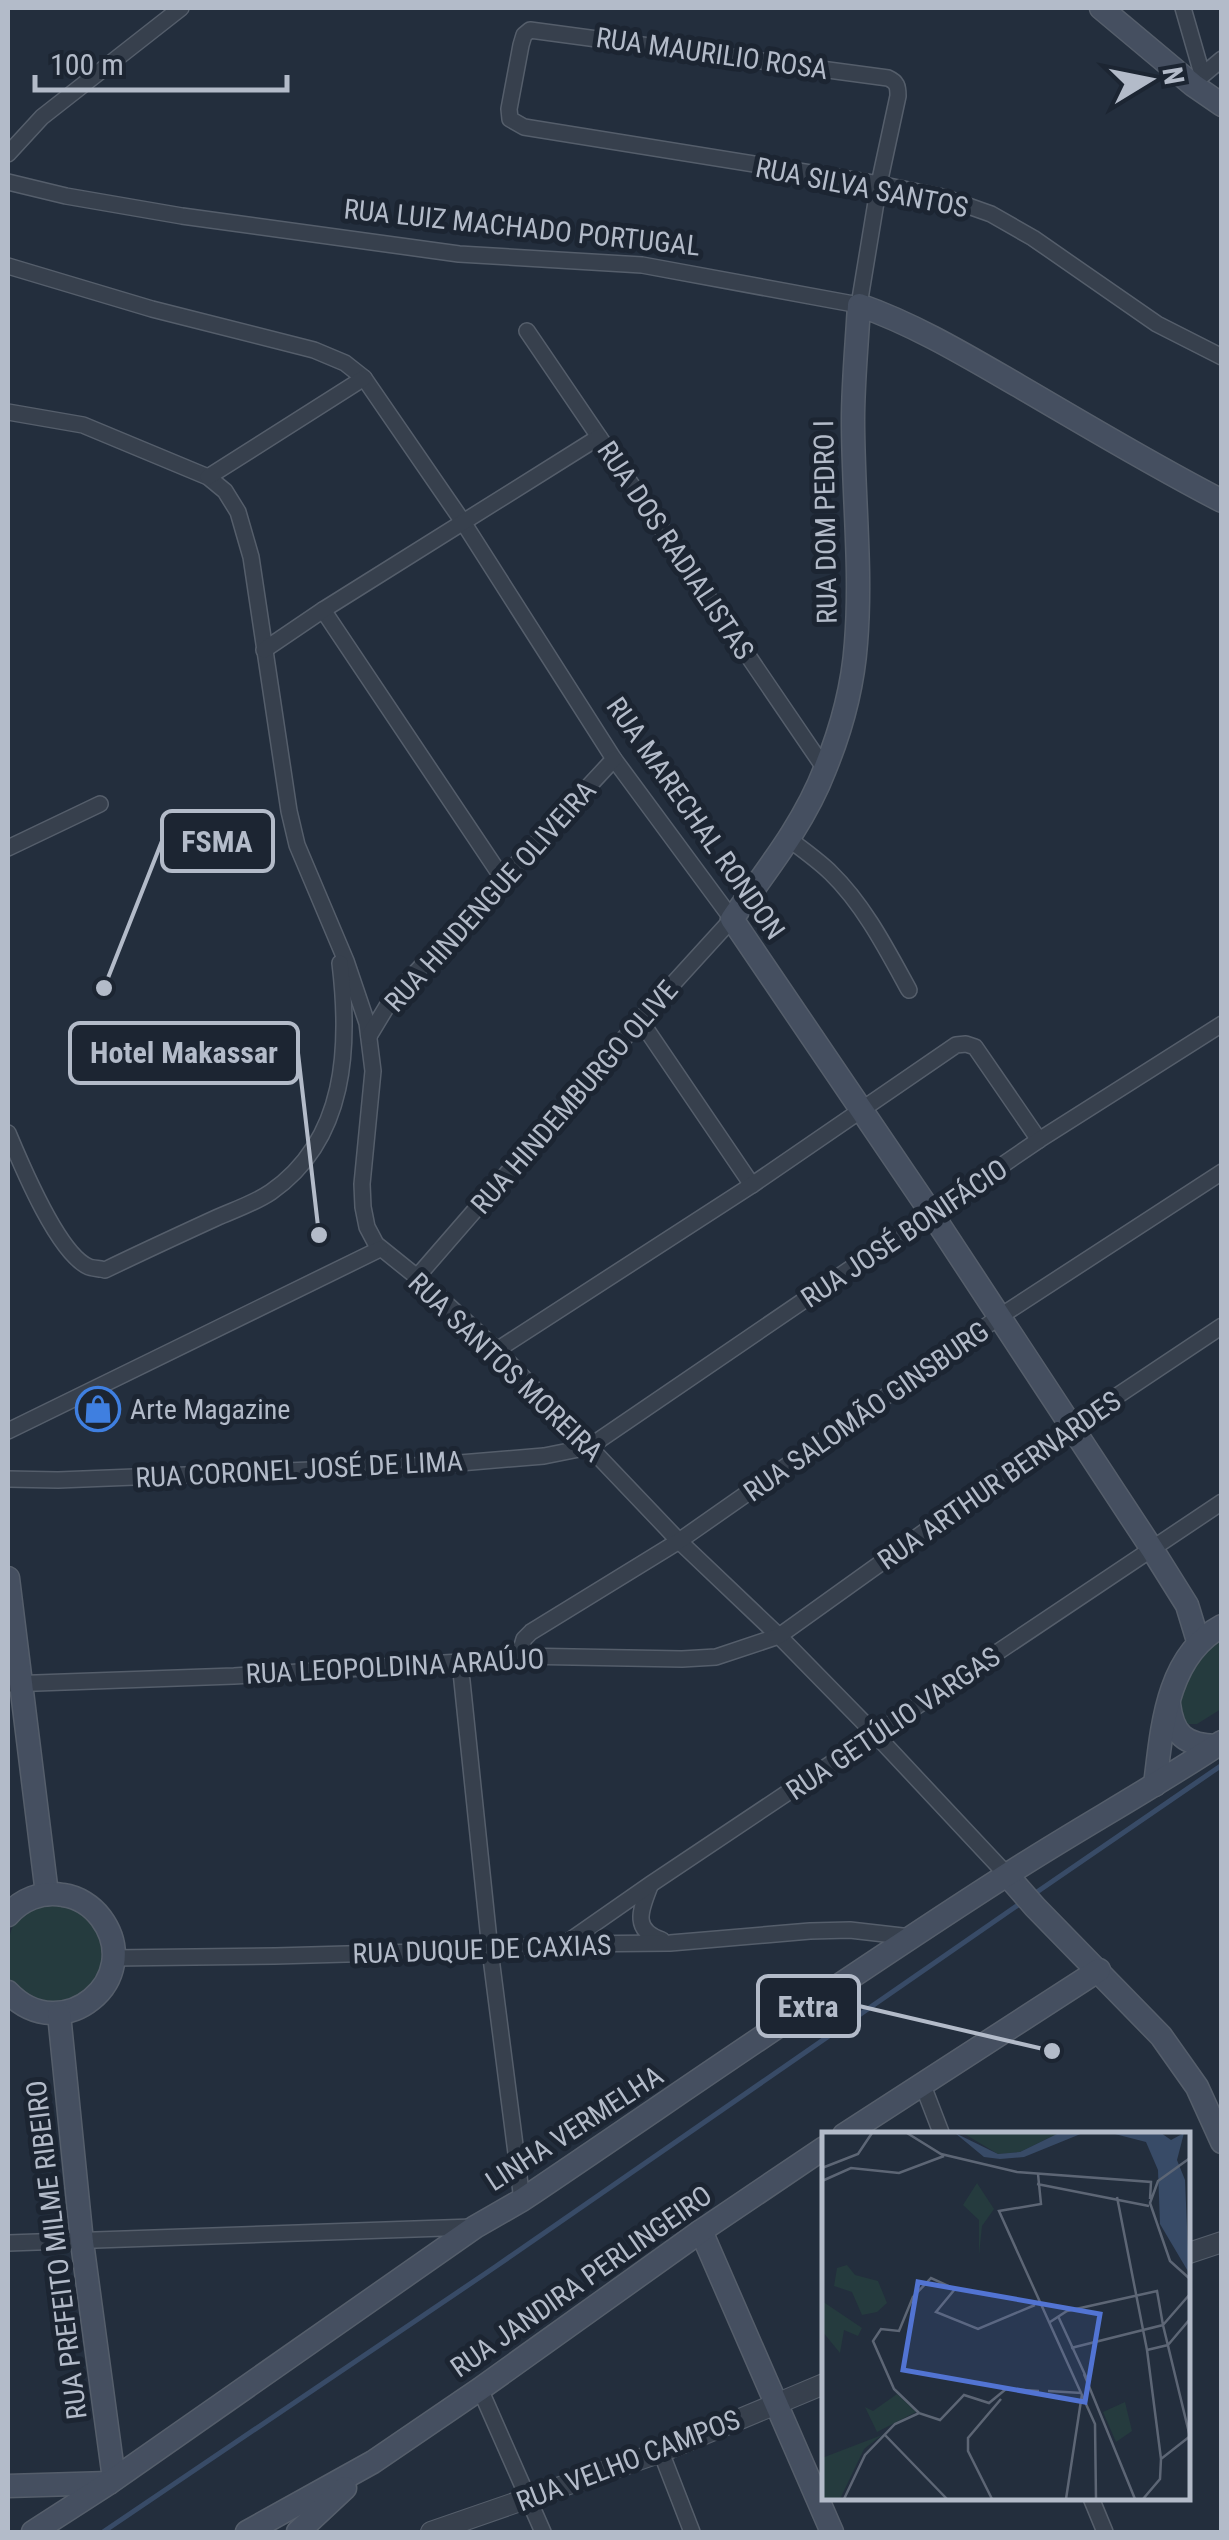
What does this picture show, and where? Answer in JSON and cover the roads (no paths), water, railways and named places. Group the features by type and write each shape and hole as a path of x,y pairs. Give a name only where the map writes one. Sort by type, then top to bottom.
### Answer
{"main road":[{"path":"1102,8 1198,80 1222,106"},
{"name":"RUA LUIZ MACHADO PORTUGAL","path":"859,305 894,317 954,348 1222,501"},
{"name":"RUA DOM PEDRO I","path":"732,918 789,839 825,769 848,694 858,603 853,418 859,305"},
{"name":"RUA MARECHAL RONDON","path":"732,918 932,1214 1188,1606"},
{"path":"8,1578 14,1684 48,1894"},
{"path":"1156,1785 1169,1700 1182,1665 1198,1641 1220,1626 1188,1606"},
{"path":"1188,1606 1198,1641"},
{"path":"1169,1700 1172,1722 1184,1738 1200,1745 1218,1744"},
{"name":"LINHA VERMELHA","path":"43,2526 476,2227 522,2200 911,1937 1020,1891 1156,1785 1218,1744"},
{"path":"1020,1891 1161,2036 1197,2087 1222,2142"},
{"path":"8,1916 23,1902 48,1894 65,1894 81,1900 106,1924 113,1958 111,1972 96,1996 73,2011 45,2014 19,2004 8,1992"},
{"path":"848,2132 1099,1970"},
{"name":"RUA PREFEITO MILME RIBEIRO","path":"59,2014 112,2481"},
{"name":"RUA JANDIRA PERLINGEIRO","path":"247,2532 279,2526 822,2149"},
{"path":"701,2231 832,2532"},
{"name":"RUA JANDIRA PERLINGEIRO","path":"298,2532 373,2462"},
{"path":"8,2486 112,2481"},
{"path":"43,2526 58,2502 51,2484"}],"street":[{"path":"8,154 42,117 181,8"},
{"path":"1183,8 1198,80 1222,59"},
{"name":"RUA MAURILIO ROSA","path":"524,127 510,119 509,108 524,35 539,29 888,78 898,87 898,96"},
{"name":"RUA DOM PEDRO I","path":"859,305 898,96"},
{"name":"RUA SILVA SANTOS","path":"524,127 944,197 991,214 1033,238 1157,324 1222,357"},
{"name":"RUA LUIZ MACHADO PORTUGAL","path":"8,182 182,216 459,254 642,265 859,305"},
{"name":"RUA MARECHAL RONDON","path":"8,266 152,309 314,350 345,363 364,378 463,522 614,759 732,918"},
{"name":"RUA DOS RADIALISTAS","path":"527,331 825,769"},
{"path":"208,477 364,378"},
{"path":"8,412 83,425 208,477 225,492 238,512 250,557 297,845 359,996 369,1036 373,1071 362,1207 367,1227 380,1249 8,1432"},
{"path":"264,650 599,437"},
{"path":"323,610 503,879"},
{"name":"RUA HINDENGUE OLIVEIRA","path":"369,1036 392,998 614,759"},
{"path":"8,848 100,804"},
{"path":"789,839 831,873 850,895 909,990"},
{"name":"RUA HINDEMBURGO OLIVE","path":"418,1277 732,918"},
{"path":"8,1133 36,1198 77,1259 90,1268 105,1270 270,1193 307,1158 335,1106 344,1028 338,944"},
{"path":"640,1020 752,1185"},
{"name":"RUA JOSÉ BONIFÁCIO","path":"589,1447 1039,1140 1222,1024"},
{"path":"497,1350 752,1185 956,1046 974,1047 1039,1140"},
{"name":"RUA SALOMÃO GINSBURG","path":"518,1656 524,1639 532,1632 679,1542 999,1317 1222,1172"},
{"name":"RUA SANTOS MOREIRA","path":"380,1249 418,1277 497,1350 679,1542 876,1734 1020,1891"},
{"name":"RUA ARTHUR BERNARDES","path":"779,1636 1072,1426 1222,1326"},
{"name":"RUA CORONEL JOSÉ DE LIMA","path":"8,1479 436,1465 544,1456 589,1447"},
{"name":"RUA GETÚLIO VARGAS","path":"564,1944 1222,1502"},
{"name":"RUA LEOPOLDINA ARAÚJO","path":"14,1684 234,1676 518,1656 682,1660 716,1657 779,1636"},
{"path":"460,1662 490,1950 522,2200"},
{"path":"651,1884 640,1919 653,1938 670,1942"},
{"name":"RUA DUQUE DE CAXIAS","path":"113,1958 490,1950 670,1942 810,1930 911,1937"},
{"path":"850,1930 866,1954 864,1970"},
{"path":"922,2083 941,2132"},
{"path":"8,2244 476,2227"},
{"path":"1189,2253 1222,2242"},
{"name":"RUA VELHO CAMPOS","path":"430,2532 661,2452 822,2385"},
{"path":"480,2389 543,2532"},
{"path":"661,2452 692,2532"},
{"path":"1091,2500 1105,2532"}],"waterway":[{"path":"1034,1894 1222,1765"},
{"path":"103,2532 1021,1903"}],"place":[{"name":"FSMA","path":"104,988"},
{"name":"Hotel Makassar","path":"319,1235"},
{"name":"Arte Magazine","path":"98,1409"},
{"name":"Extra","path":"1052,2051"}]}
